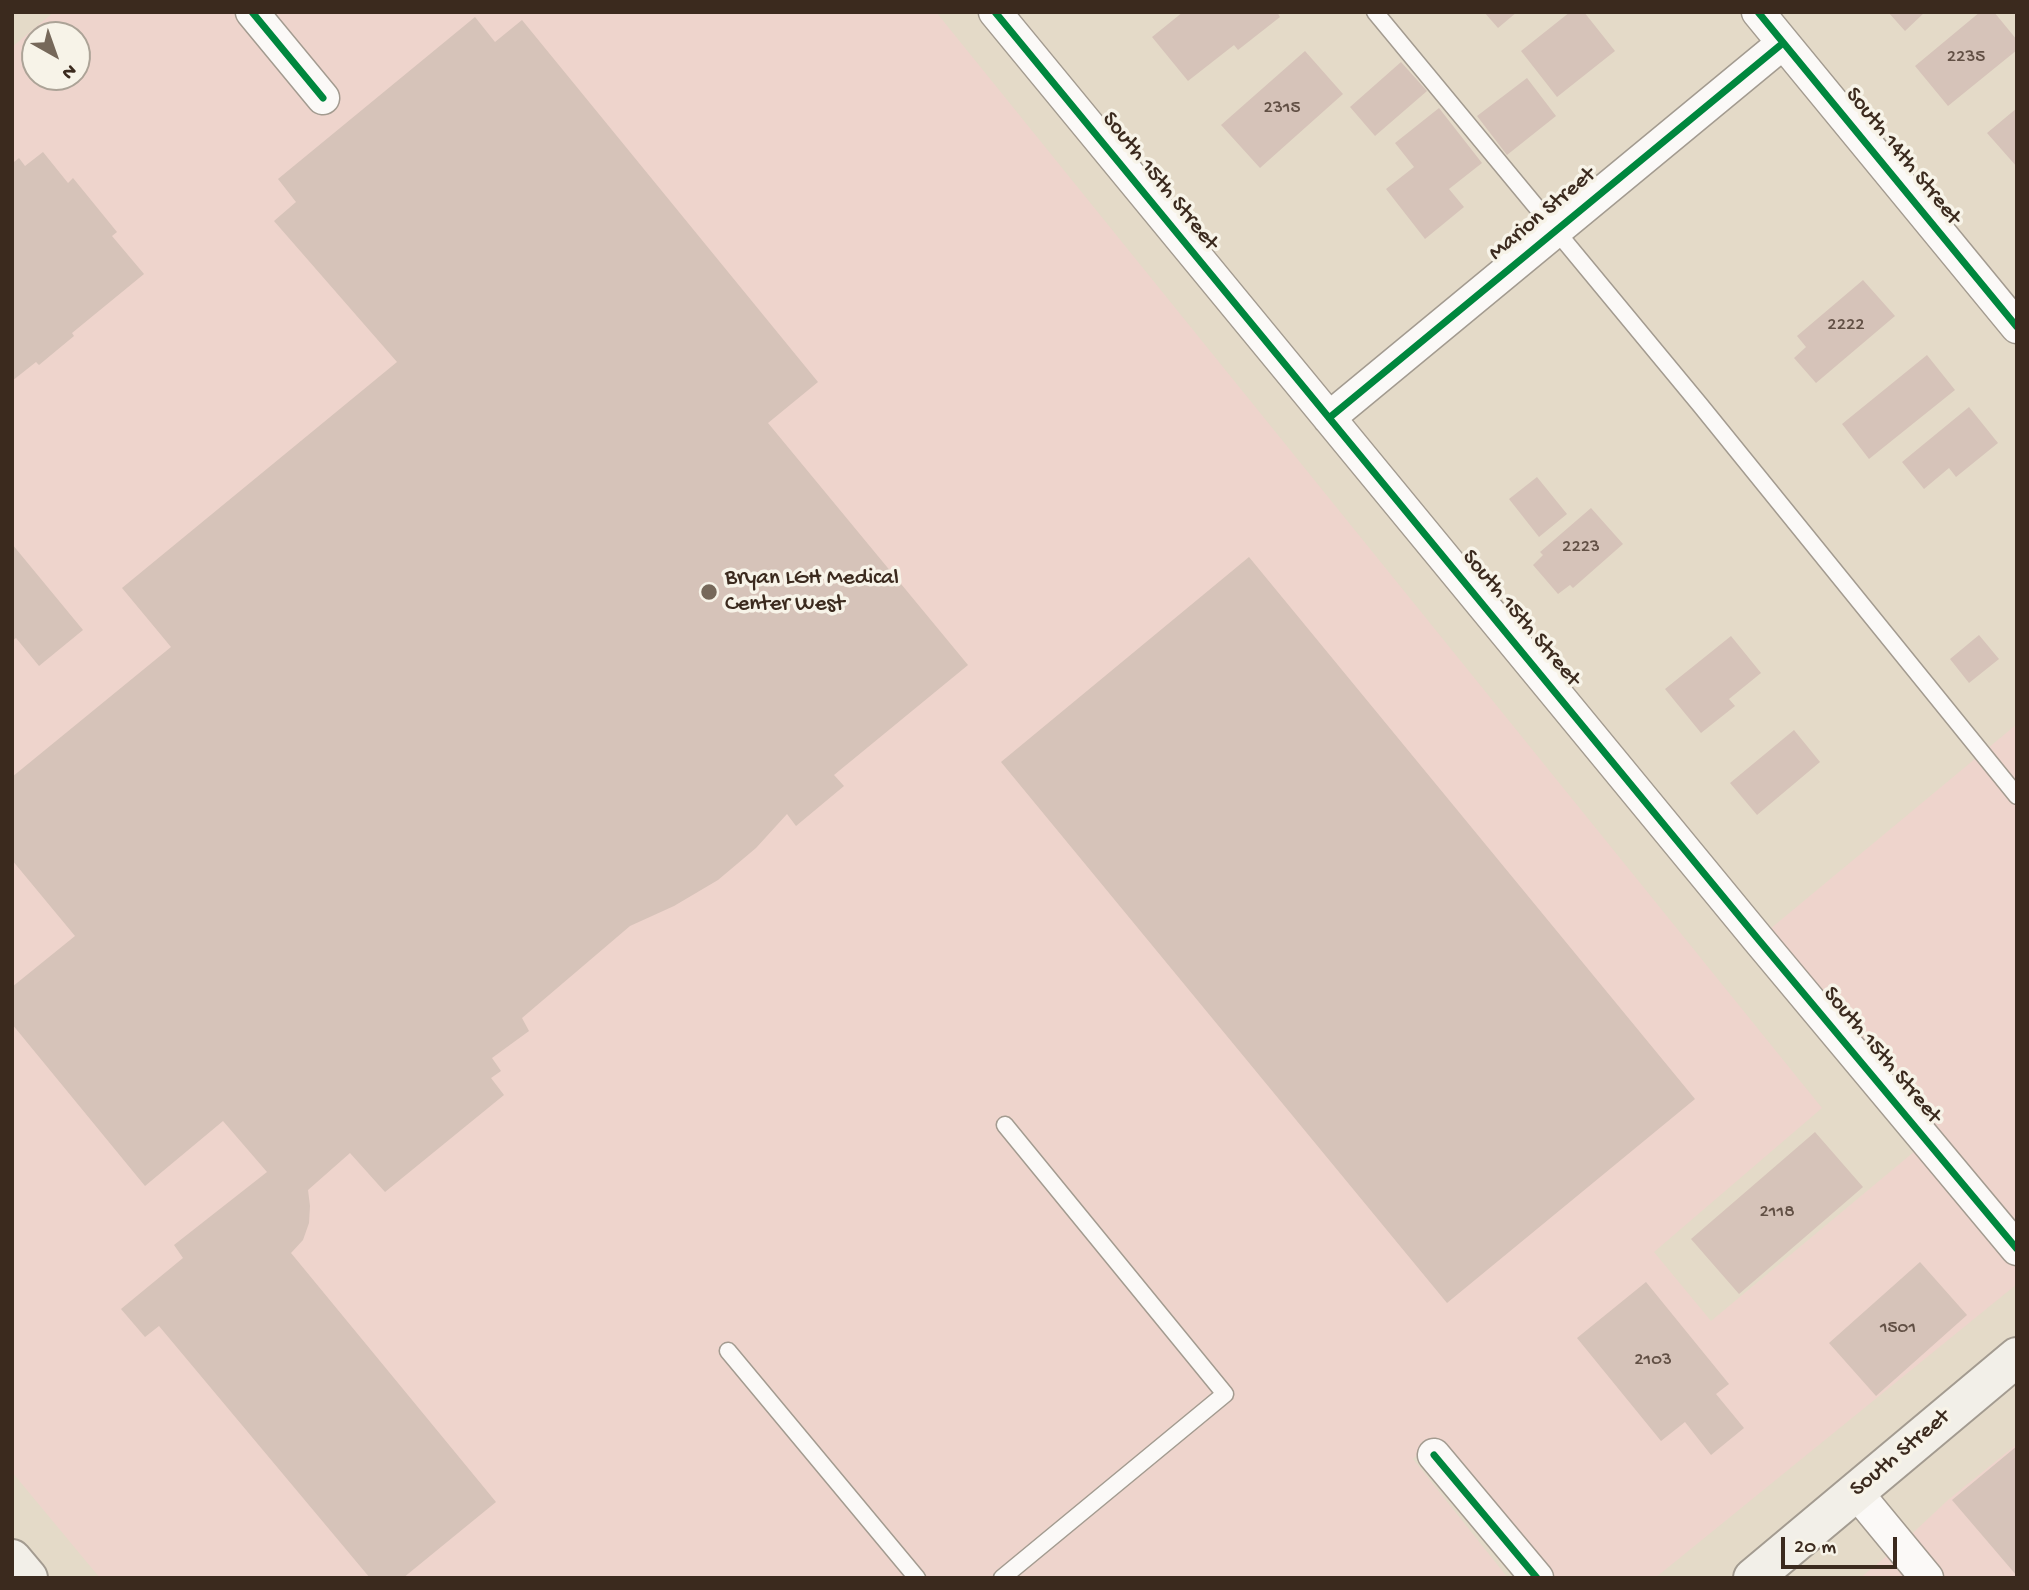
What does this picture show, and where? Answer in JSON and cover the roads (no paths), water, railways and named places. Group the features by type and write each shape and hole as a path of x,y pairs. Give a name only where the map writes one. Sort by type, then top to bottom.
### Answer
{"main road":[{"name":"South Street","path":"1752,1578 2017,1357"},
{"path":"12,1559 28,1578"}],"street":[{"path":"251,12 323,98"},
{"name":"South 15th Street","path":"995,12 1758,939 2017,1249"},
{"name":"South 14th Street","path":"1758,12 2017,327"},
{"name":"Marion Street","path":"1329,418 1783,43"},
{"path":"1434,1455 1536,1578"},
{"path":"1856,1492 1927,1578"}],"lane":[{"path":"1376,12 2017,796"},
{"path":"1002,1578 1225,1394 1005,1125"},
{"path":"728,1351 917,1578"}],"place":[{"name":"Bryan LGH Medical Center West","path":"709,592"}]}
